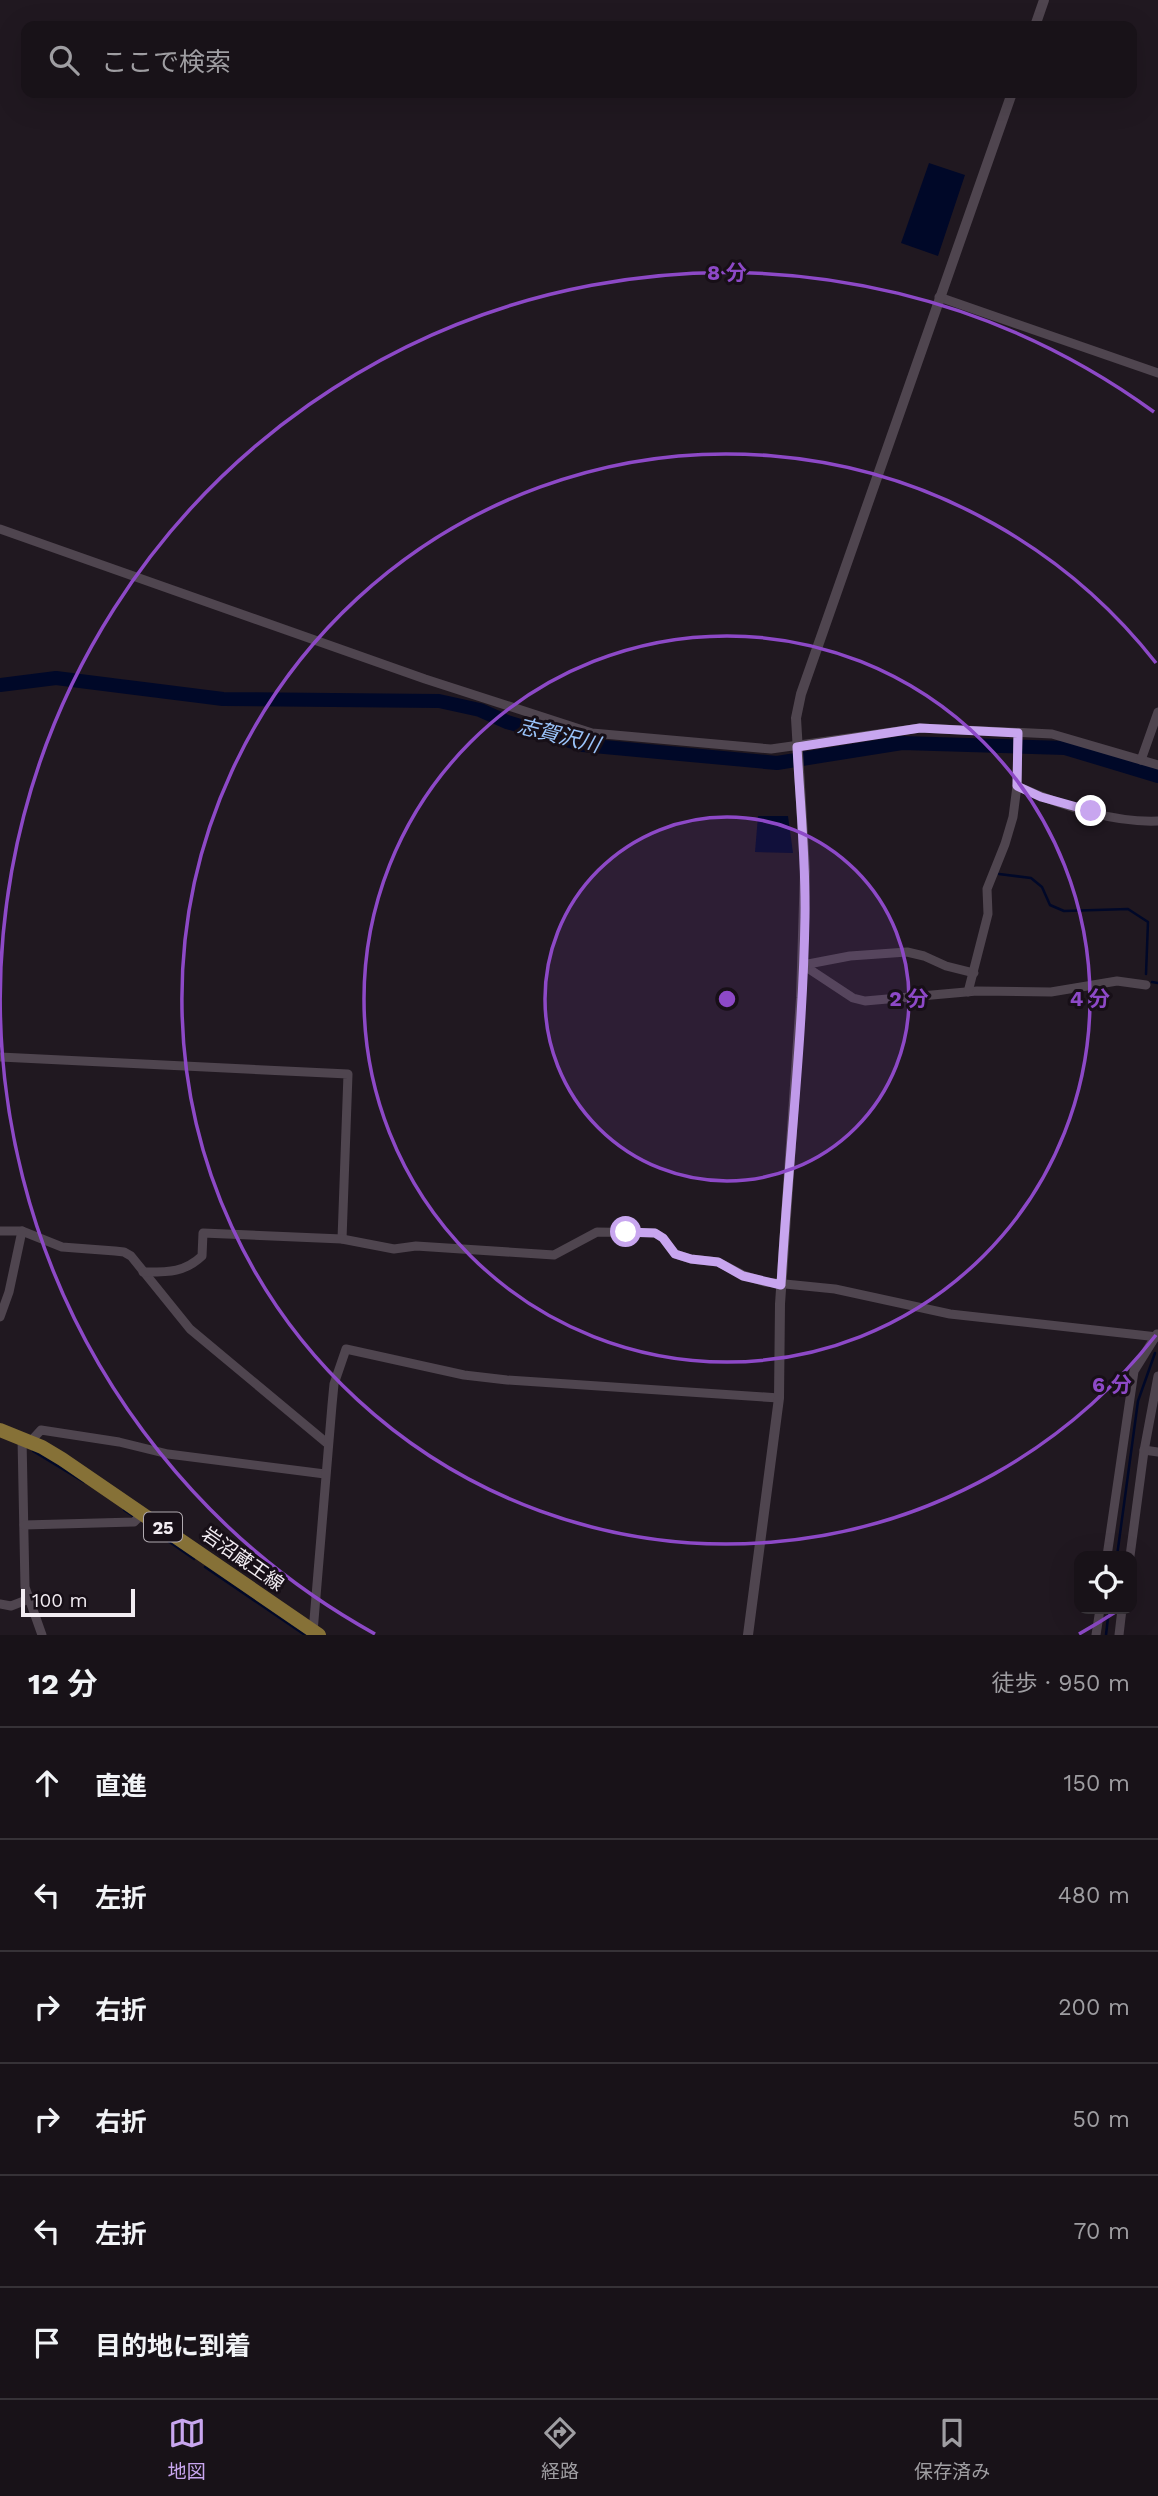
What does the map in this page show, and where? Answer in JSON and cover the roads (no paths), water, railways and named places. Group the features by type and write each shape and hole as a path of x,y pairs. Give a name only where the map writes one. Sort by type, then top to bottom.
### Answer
{"main road":[{"name":"岩沼蔵王線","path":"0,1430 62,1459 315,1634"}],"street":[{"path":"1037,21 1044,0"},
{"path":"748,1635 779,1398 781,1285 803,965 804,871 796,718 939,297 1010,98"},
{"path":"939,297 1158,373"},
{"path":"0,529 443,685 592,733 771,749 797,748 920,728 1052,734 1158,765"},
{"path":"1140,760 1158,712"},
{"path":"968,992 988,914 987,889 1005,844 1017,786 1018,733"},
{"path":"1017,786 1041,797 1132,822 1158,821"},
{"path":"803,965 849,956 906,952 924,956 946,966 974,972"},
{"path":"803,965 853,998 864,1001 968,992 1051,992 1117,981 1146,985"},
{"path":"0,1057 348,1074 342,1239"},
{"path":"0,1231 22,1231 62,1247 124,1252 131,1256 190,1329 328,1444"},
{"path":"0,1317 9,1292 22,1231"},
{"path":"143,1272 177,1272 195,1263 202,1256 203,1233 342,1239 394,1248 416,1246 554,1255 597,1232 655,1233 663,1238 675,1254 718,1262 743,1276 781,1285 835,1289 940,1313 1157,1335 1134,1371 1108,1551"},
{"path":"315,1634 325,1474 334,1384 346,1349 464,1374 507,1380 779,1398"},
{"path":"1131,1551 1144,1450 1158,1376"},
{"path":"42,1635 25,1587 23,1525 26,1440 41,1430 119,1442 168,1454 325,1474"},
{"path":"1144,1450 1158,1452"},
{"path":"23,1525 134,1522 142,1513"},
{"path":"0,1604 11,1606 29,1599"},
{"path":"1096,1635 1099,1614"},
{"path":"1119,1635 1121,1614"}],"water":[{"path":"929,163 965,175 938,256 901,243"},
{"path":"758,816 788,816 793,853 755,852"}],"waterway":[{"name":"志賀沢川","path":"0,685 56,678 223,699 439,701 480,710 507,722 583,745 777,763 902,743 1065,748 1158,776"},
{"path":"999,874 1031,878 1042,887 1050,905 1064,911 1128,909 1148,922 1146,974"},
{"path":"1152,982 1158,983"},
{"path":"1118,1551 1138,1401 1155,1353"},
{"path":"33,1451 84,1482"},
{"path":"124,1510 133,1516"},
{"path":"148,1527 194,1559"},
{"path":"205,1567 305,1635"},
{"path":"1106,1635 1108,1614"}]}
